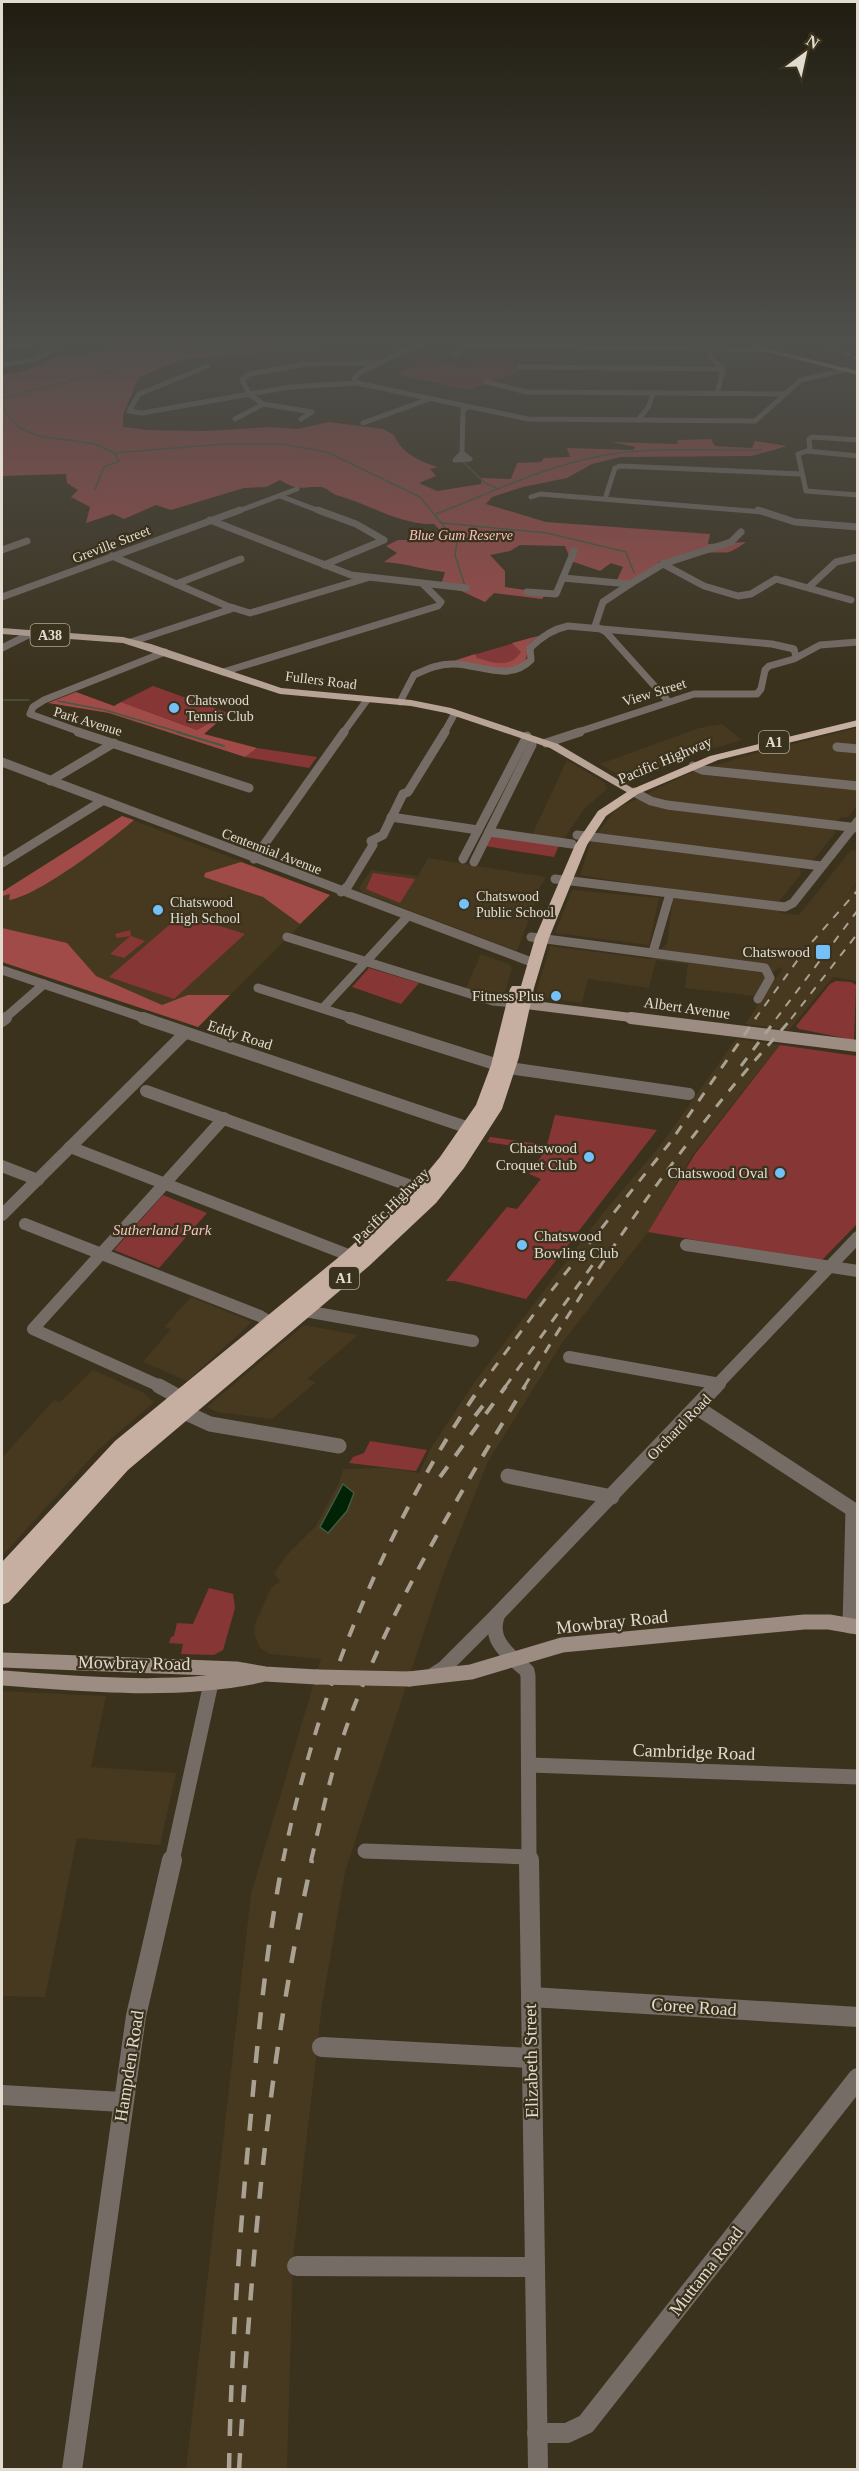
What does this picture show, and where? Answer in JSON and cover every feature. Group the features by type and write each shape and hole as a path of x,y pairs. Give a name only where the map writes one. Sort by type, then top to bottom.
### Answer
{"highway":[{"name":"Pacific Highway","path":"2,1575 103,1464 305,1311 363,1262 438,1190 488,1121 529,962 578,839 631,790 690,761 733,746 858,718"},
{"name":"Pacific Highway","path":"631,790 741,750 858,723"},
{"name":"Pacific Highway","path":"2,1596 121,1464 182,1405 422,1190 470,1128 503,1066"}],"main road":[{"name":"Fullers Road","path":"2,631 131,642 280,691 400,702 455,713 546,743 631,790"},
{"name":"Albert Avenue","path":"519,1003 858,1046"},
{"name":"Mowbray Road","path":"2,1660 212,1676 233,1682 265,1674 416,1679 471,1672 548,1648 582,1643 804,1622 829,1622 854,1627"},
{"name":"Mowbray Road","path":"2,1678 141,1684 212,1676"}],"street":[{"path":"798,454 804,488 809,492 858,495"},
{"path":"838,454 858,456"},
{"path":"846,455 858,462"},
{"path":"605,499 615,468 620,466 801,474"},
{"name":"Greville Street","path":"2,597 297,489"},
{"path":"531,497 540,494 758,510 795,522 858,527"},
{"path":"280,496 356,524 384,540 324,565"},
{"path":"654,503 708,509"},
{"path":"210,520 351,575 466,588"},
{"path":"669,701 606,632 595,626 603,602 663,564 723,545 739,537 741,532"},
{"path":"2,550 27,541"},
{"path":"527,592 556,594 574,551"},
{"path":"112,556 250,613 367,578"},
{"path":"809,587 839,559 858,557"},
{"path":"176,584 241,559"},
{"path":"663,564 733,596 750,594 776,579 851,600"},
{"path":"563,578 630,584"},
{"path":"224,672 440,604 424,585"},
{"path":"131,642 234,608"},
{"path":"400,702 414,675 445,664 516,672 529,663 530,648 546,634 568,626 780,645 794,650 796,657"},
{"path":"2,648 32,633"},
{"name":"View Street","path":"546,743 669,701 702,693 752,695 761,689 765,670 769,666 796,657 814,647 834,642 858,642"},
{"name":"Park Avenue","path":"165,652 47,698 30,710 33,718 114,742 249,788"},
{"path":"254,859 367,700"},
{"path":"403,794 408,792 430,758 455,713"},
{"path":"463,859 531,738"},
{"path":"474,862 531,738"},
{"path":"50,781 114,742"},
{"path":"837,747 858,749"},
{"path":"341,892 348,886 373,845 371,841 383,835 403,794 401,791 428,748"},
{"name":"Centennial Avenue","path":"2,762 529,962"},
{"path":"693,766 702,770 858,786"},
{"path":"631,790 651,801 667,805 856,826"},
{"path":"2,863 102,801"},
{"path":"391,817 478,830"},
{"path":"560,880 775,907 788,906 856,826"},
{"path":"489,832 578,839 821,866"},
{"path":"653,952 670,894"},
{"path":"322,1008 407,917"},
{"path":"287,937 493,1001 519,1003"},
{"path":"537,938 758,966 765,968 771,975 758,999"},
{"name":"Eddy Road","path":"2,970 470,1128"},
{"path":"2,1021 44,984"},
{"path":"258,987 503,1066 689,1094"},
{"path":"2,1215 185,1033"},
{"path":"146,1091 422,1190"},
{"path":"224,1118 33,1329 158,1385 182,1405 189,1416 210,1424 339,1446"},
{"path":"70,1147 351,1256"},
{"path":"2,1166 38,1180"},
{"path":"25,1224 260,1316 271,1323"},
{"name":"Orchard Road","path":"416,1679 444,1668 498,1614 858,1237"},
{"path":"686,1245 858,1271"},
{"path":"305,1311 473,1341"},
{"path":"569,1357 720,1384"},
{"path":"696,1407 855,1511 854,1627"},
{"path":"508,1476 612,1497"},
{"path":"498,1614 492,1626 494,1637 501,1648 514,1659"},
{"name":"Elizabeth Street","path":"514,1659 527,1671 528,1676 530,2058 538,2469"},
{"name":"Hampden Road","path":"72,2469 122,2102 136,2016 212,1676"},
{"name":"Cambridge Road","path":"530,1765 858,1777"},
{"path":"364,1851 530,1857"},
{"name":"Coree Road","path":"531,1997 858,2017"},
{"path":"322,2047 530,2058"},
{"name":"Muttama Road","path":"537,2433 567,2433 586,2424 858,2078"},
{"path":"2,2095 122,2102"},
{"path":"297,2266 534,2267"}],"shaded area":[{"path":"722,724 742,740 693,754 633,780 624,778 600,764 699,728"},
{"path":"857,728 857,805 848,817 841,817 832,828 836,832 814,859 800,869 801,874 780,900 780,913 799,915 851,850 857,852 857,882 845,897 857,884 857,981 833,977 789,1030 745,1024 783,968 781,967 767,976 754,996 685,988 688,964 656,960 649,988 588,979 582,1003 535,996 550,946 650,959 667,944 674,890 580,875 591,842 616,809 687,774 745,756"},
{"path":"567,760 605,783 607,789 584,809 563,840 532,835"},
{"name":"Chatswood High School","path":"122,816 330,895 198,1027 2,962 2,892"},
{"name":"Chatswood Public School","path":"428,858 546,877 536,894 532,893 530,897 537,898 517,951 362,892 359,888 371,870 418,876"},
{"path":"572,890 659,898 649,945 555,933"},
{"path":"481,954 509,964 512,968 504,996 499,998 466,988"},
{"path":"736,1039 780,1045 694,1153 648,1232 562,1343 488,1461 443,1574 345,1872 322,2005 293,2257 287,2469 186,2470 251,1894 321,1659 270,1654 260,1648 254,1633 255,1624 271,1588 280,1581 274,1574 286,1556 315,1527 340,1481 343,1469 388,1468 419,1473 431,1448 474,1383 603,1213 663,1142"},
{"path":"191,1297 252,1322 187,1381 143,1362 171,1329 164,1327"},
{"path":"304,1325 358,1335 307,1379 316,1382 272,1419 217,1412 207,1407"},
{"path":"93,1370 142,1392 154,1402 98,1450 2,1556 2,1458 54,1400 60,1402"},
{"path":"343,1484 354,1493 347,1511 328,1533 320,1527"},
{"path":"2,1691 106,1696 91,1767 176,1773 160,1845 77,1838 45,1997 2,1996"}],"green space":[{"name":"Blue Gum Reserve","path":"2,454 410,454 438,467 430,469 436,476 419,483 437,491 481,484 482,478 511,479 517,463 541,462 544,458 570,457 569,454 758,454 621,457 592,464 567,478 523,487 492,497 486,504 546,522 710,534 708,544 746,542 727,552 699,554 676,562 660,561 632,585 617,580 623,567 611,563 600,571 571,561 565,546 520,545 510,551 490,555 505,571 505,587 546,593 542,599 494,593 485,602 442,582 445,572 384,562 397,553 386,546 398,540 439,540 444,534 434,524 397,518 336,495 322,487 296,487 280,480 266,487 244,488 171,510 156,505 124,519 113,514 86,523 90,507 71,497 78,490 67,483 66,474 2,476"},
{"path":"538,636 530,643 525,664 514,669 456,660"},
{"path":"538,636 530,643 524,664 504,669 451,662 475,654 477,658 494,663 506,663 516,658 521,652 512,643"},
{"name":"Chatswood Tennis Club","path":"153,686 228,713 197,730 121,702"},
{"path":"76,692 114,706 121,702 197,730 228,713 204,734 257,748 245,757 109,713 48,703"},
{"path":"257,748 317,757 309,768 245,757"},
{"path":"122,816 134,820 55,878 22,896 9,900 10,894 2,896 2,892"},
{"path":"492,833 560,843 554,857 485,846"},
{"path":"241,862 330,895 300,924 263,897 204,877 205,873"},
{"path":"373,873 415,879 400,903 366,889"},
{"path":"182,914 245,934 174,999 109,977"},
{"path":"2,928 67,943 96,976 162,1005 188,995 230,995 198,1027 2,962"},
{"path":"130,930 131,936 145,941 124,958 110,954 130,936 117,938 115,934"},
{"path":"369,968 419,983 401,1004 352,987"},
{"path":"836,981 851,982 856,985 854,1040 799,1029 796,1026 830,984"},
{"path":"780,1045 857,1056 857,1224 821,1261 648,1232 695,1154"},
{"path":"555,1115 657,1130 526,1299 455,1281 446,1281 507,1207 517,1209 541,1179 529,1174 545,1151 487,1142 490,1137 547,1145"},
{"name":"Sutherland Park","path":"163,1195 207,1213 159,1268 114,1250"},
{"path":"370,1441 427,1450 416,1471 349,1463 353,1457 364,1453"},
{"path":"209,1588 233,1594 235,1608 223,1650 214,1655 181,1654 183,1644 169,1643 171,1637 174,1636 177,1623 193,1624"}],"waterway":[{"path":"95,489 104,467 119,461 115,454"},
{"path":"332,454 420,497 457,542 455,555 465,586"},
{"path":"498,489 558,467 611,454"},
{"path":"463,462 485,483 498,489"},
{"path":"436,514 498,489"},
{"path":"443,523 547,533 626,552 634,573"},
{"path":"2,700 29,700"},
{"path":"58,701 105,710 182,733"},
{"path":"177,732 224,746"}],"railway":[{"path":"755,1019 805,950 858,890"},
{"path":"776,1019 858,910"},
{"path":"791,1019 858,933"},
{"path":"480,1387 548,1295 669,1144 756,1018"},
{"path":"741,1066 777,1018"},
{"path":"524,1387 590,1281 637,1212 686,1145 792,1018"},
{"path":"505,1387 604,1249"},
{"path":"283,1861 297,1798 315,1736 358,1613 414,1496 446,1440 481,1386"},
{"path":"440,1477 506,1386"},
{"path":"311,1861 337,1755 366,1677 385,1634 429,1549 525,1386"},
{"path":"475,1416 488,1399"},
{"path":"229,2470 234,2341 246,2168 263,1992 283,1860"},
{"path":"239,2470 249,2316 272,2087 296,1936 312,1860"}],"place":[{"name":"Chatswood Tennis Club","path":"174,708"},
{"name":"Chatswood Public School","path":"464,904"},
{"name":"Chatswood High School","path":"158,910"},
{"name":"Chatswood","path":"823,952"},
{"name":"Fitness Plus","path":"556,996"},
{"name":"Chatswood Croquet Club","path":"589,1157"},
{"name":"Chatswood Oval","path":"780,1173"},
{"name":"Chatswood Bowling Club","path":"522,1245"}]}
